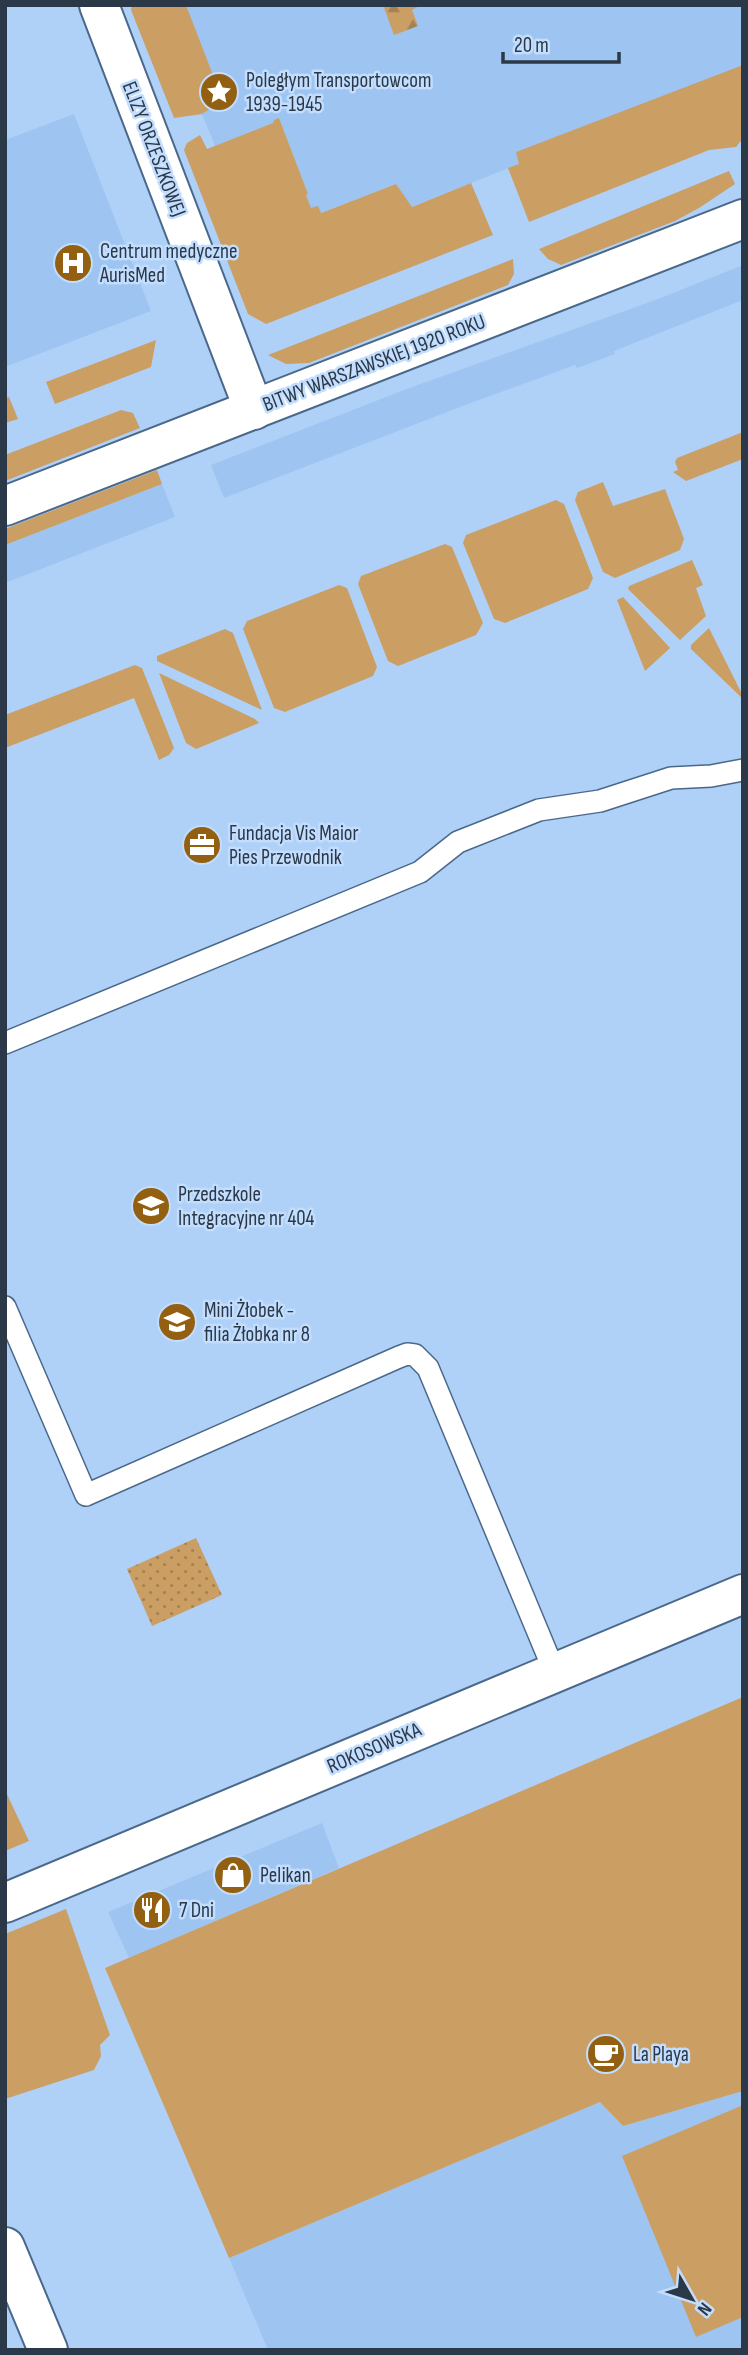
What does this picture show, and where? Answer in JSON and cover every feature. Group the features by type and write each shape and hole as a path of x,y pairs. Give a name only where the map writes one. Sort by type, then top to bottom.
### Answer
{"street":[{"name":"ELIZY ORZESZKOWEJ","path":"99,5 254,410"},
{"name":"BITWY WARSZAWSKIEJ 1920 ROKU","path":"5,506 743,219"},
{"name":"ROKOSOWSKA","path":"5,1903 743,1594"},
{"path":"5,2247 48,2350"}],"lane":[{"path":"5,1043 420,872 458,842 539,810 600,801 671,778 711,776 743,770"},
{"path":"5,1307 86,1495 399,1357 415,1355 428,1368 555,1673"}],"shaded area":[{"path":"186,5 743,5 743,86 519,164 411,207 396,184 320,213 311,209 306,195 308,194 279,118 274,123 215,146 202,114 222,101"},
{"path":"74,114 151,311 5,367 5,140"},
{"path":"743,265 743,300 614,351 615,354 577,368 575,365 468,404 224,498 211,465 412,387 658,299"},
{"path":"162,484 175,517 5,583 5,545"},
{"path":"322,1823 339,1868 129,1958 108,1912"},
{"path":"743,2091 743,2350 268,2350 229,2258 600,2102 623,2126"}],"green space":[{"path":"132,5 186,5 223,101 202,114 174,118 131,10"},
{"path":"383,5 421,5 412,10 418,26 394,35"},
{"path":"743,65 743,138 736,147 709,150 529,222 508,168 519,164 516,152"},
{"path":"279,118 311,208 318,206 321,213 396,184 412,207 471,183 493,235 266,324 248,314 184,150 187,143 200,135 207,149 273,123"},
{"path":"729,171 735,184 675,221 561,265 548,259 539,249"},
{"path":"513,259 514,274 508,285 309,363 286,364 268,355"},
{"path":"156,340 151,367 55,404 46,382"},
{"path":"9,397 18,419 5,423 5,398"},
{"path":"121,410 133,413 140,428 5,481 5,455"},
{"path":"743,432 743,459 686,481 673,472 678,470 675,462 677,458"},
{"path":"157,470 162,484 5,545 5,529"},
{"path":"603,482 613,506 665,489 684,539 680,550 615,578 603,572 575,500 578,492"},
{"path":"556,500 564,504 593,578 588,589 505,623 494,619 463,543 466,535"},
{"path":"445,544 452,547 483,623 476,635 398,666 388,661 358,584 361,576"},
{"path":"692,560 703,585 696,588 706,616 680,640 628,589 629,586"},
{"path":"339,585 347,588 377,667 373,676 285,712 274,708 243,629 247,621"},
{"path":"623,597 670,648 645,671 617,600"},
{"path":"709,628 743,699 691,649 691,645"},
{"path":"225,629 233,633 262,710 157,661 157,656"},
{"path":"135,665 142,668 174,748 169,755 159,760 134,698 5,748 5,715"},
{"path":"159,673 259,723 196,749 186,743"},
{"path":"196,1538 222,1595 152,1626 127,1569"},
{"path":"743,1697 743,2091 623,2126 600,2102 229,2258 105,1968"},
{"path":"5,1790 29,1841 5,1851"},
{"path":"66,1909 110,2035 100,2045 101,2056 94,2070 5,2099 5,1934"},
{"path":"741,2106 743,2317 696,2337 622,2156"}],"place":[{"name":"Poległym Transportowcom 1939-1945","path":"219,92"},
{"name":"Centrum medyczne AurisMed","path":"73,263"},
{"name":"Fundacja Vis Maior Pies Przewodnik","path":"202,845"},
{"name":"Przedszkole Integracyjne nr 404","path":"151,1206"},
{"name":"Mini Żłobek - filia Żłobka nr 8","path":"177,1322"},
{"name":"Pelikan","path":"233,1875"},
{"name":"7 Dni","path":"152,1910"},
{"name":"La Playa","path":"606,2054"}]}
